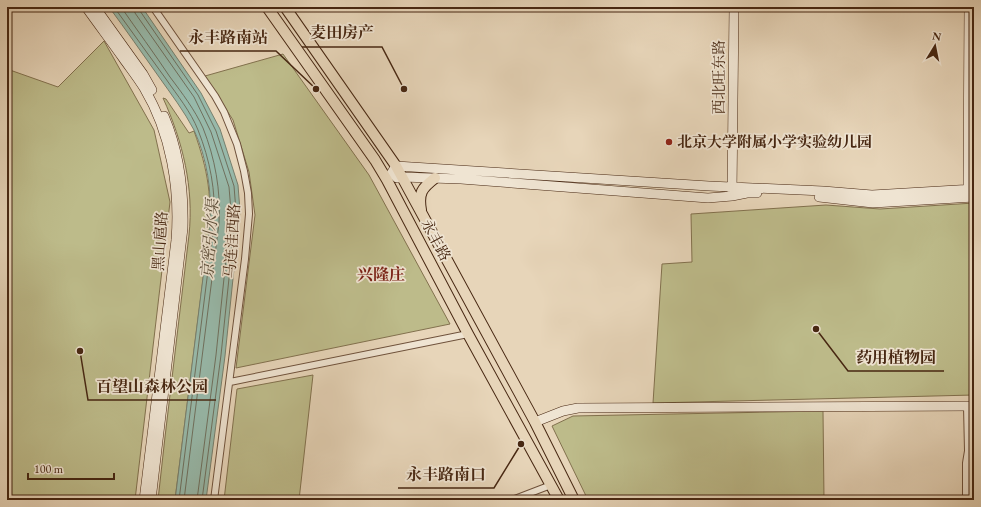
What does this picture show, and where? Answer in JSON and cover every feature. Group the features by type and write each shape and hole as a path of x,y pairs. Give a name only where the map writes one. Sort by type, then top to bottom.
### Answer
{"main road":[{"name":"永丰路","path":"267,7 388,180 468,334 559,500"},
{"name":"永丰路","path":"285,7 396,166 535,422 574,500"},
{"path":"422,216 420,194 425,185 435,178"}],"street":[{"name":"黑山扈路","path":"86,7 140,81 150,99 166,138 177,196 176,240 144,500"},
{"name":"黑山扈路","path":"95,7 143,74 155,96 172,137 179,163 182,184 184,213 182,240 151,500"},
{"name":"马连洼西路","path":"153,7 215,96 224,112 237,144 248,193 249,214 245,259 214,500"},
{"name":"西北旺东路","path":"732,192 734,7"},
{"path":"388,180 402,177 435,178 708,198 732,192 823,191 872,195 971,189 971,27 969,7"},
{"path":"388,180 396,166 732,192 829,197 873,204 974,197"},
{"path":"230,382 468,334"},
{"path":"535,422 563,411 578,408 970,406 966,463 966,500"},
{"path":"512,500 551,485"}],"shaded area":[{"path":"104,41 154,130 170,202 135,500 7,500 7,69 58,87"},
{"path":"283,54 369,175 450,324 236,368 255,215 249,172 233,120 205,76"},
{"path":"163,98 166,99 189,133 194,131 206,172 210,211 208,240 175,500 158,500 189,235 190,200 181,148"},
{"path":"974,203 974,395 653,403 662,264 692,262 691,214 826,205 880,209"},
{"path":"313,375 299,500 224,500 237,389"},
{"path":"823,411 824,500 588,500 552,426 573,416"}],"water":[{"name":"京密引水渠","path":"109,7 142,7 201,93 220,129 238,185 240,211 225,356 206,500 175,500 210,222 208,175 199,141 182,109"}],"place":[{"name":"永丰路南站","path":"316,89"},
{"name":"麦田房产","path":"404,89"},
{"name":"北京大学附属小学实验幼儿园","path":"669,142"},
{"name":"药用植物园","path":"816,329"},
{"name":"百望山森林公园","path":"80,351"},
{"name":"永丰路南口","path":"521,444"}],"district":[{"name":"兴隆庄","path":"381,274"}]}
